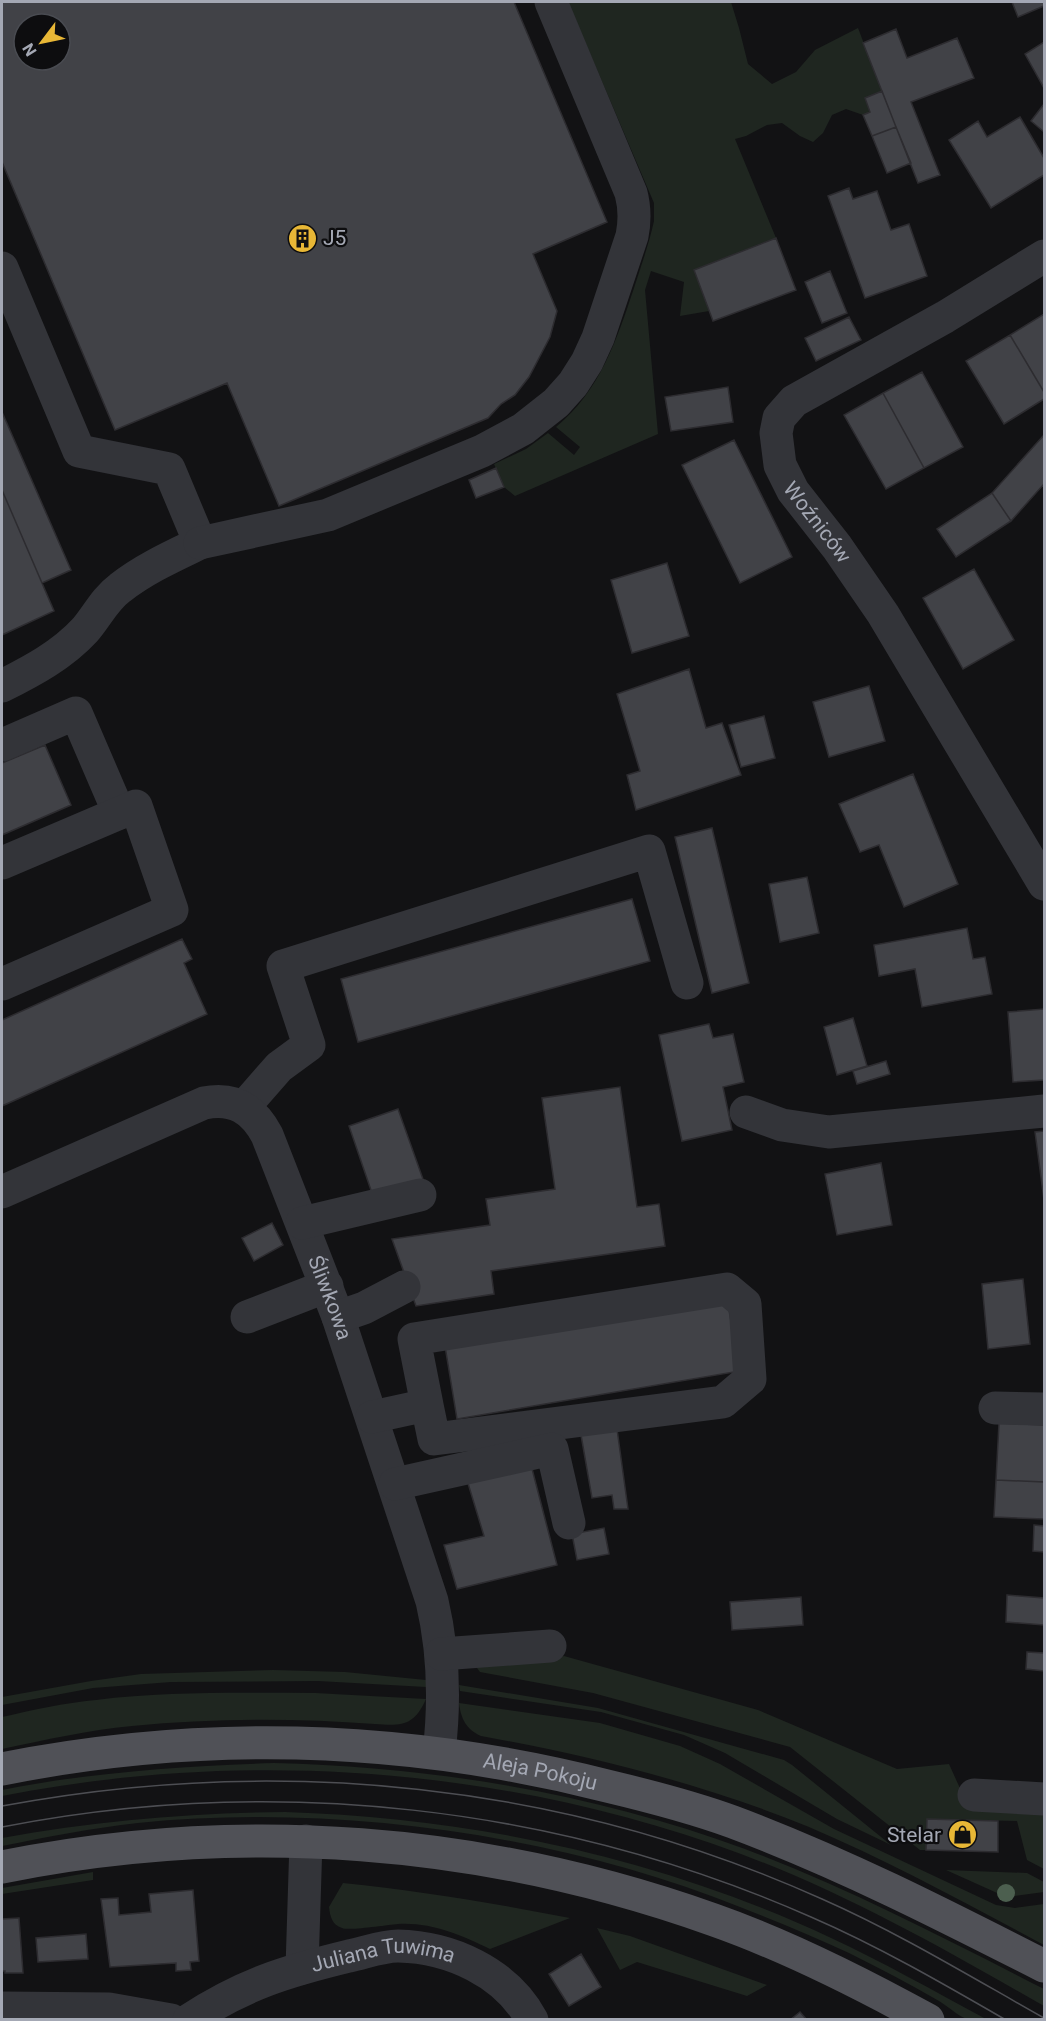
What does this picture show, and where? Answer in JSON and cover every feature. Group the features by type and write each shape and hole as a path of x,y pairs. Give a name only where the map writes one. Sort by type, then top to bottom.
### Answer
{"main road":[{"name":"Aleja Pokoju","path":"2,1769 85,1754 155,1747 296,1742 365,1745 504,1763 656,1798 730,1821 885,1886 1044,1966"},
{"path":"2,1867 50,1858 164,1844 225,1841 364,1844 415,1849 530,1867 584,1879 726,1924 843,1975 928,2019"}],"street":[{"path":"2,686 38,668 65,648 85,629 107,599 133,578 200,543 328,515 482,451 532,423 556,403 573,384 598,338 635,223 631,193 551,2"},
{"name":"Woźniców","path":"1044,256 945,317 794,401 779,418 776,433 780,465 793,491 837,547 883,614 1044,884"},
{"path":"2,268 79,451 169,469 200,543"},
{"path":"2,745 76,713 118,813"},
{"path":"2,864 136,806 172,910 2,984"},
{"path":"2,1192 195,1106 222,1101 244,1107 279,1067 309,1045 283,966 649,851 687,983"},
{"name":"Śliwkowa","path":"244,1107 252,1113 267,1135 327,1286 395,1484 432,1601 439,1629 441,1654 443,1710 439,1753"},
{"path":"746,1112 782,1125 829,1131 1044,1111"},
{"path":"302,1223 420,1195"},
{"path":"248,1317 327,1286"},
{"path":"338,1317 364,1308 404,1287"},
{"path":"727,1289 745,1304 750,1379 723,1402 434,1439 426,1405 414,1339 727,1289"},
{"path":"372,1417 426,1405"},
{"path":"995,1408 1044,1409"},
{"path":"395,1484 552,1449 569,1523"},
{"path":"441,1654 550,1646"},
{"path":"974,1795 1044,1799"},
{"name":"Juliana Tuwima","path":"306,1841 302,1968 395,1946 424,1948 450,1954 476,1965 513,1994 532,2019"},
{"path":"189,2019 236,1992 268,1978 302,1968"},
{"path":"2,2008 109,2009 171,2019"}],"shaded area":[{"path":"568,2 731,2 748,64 772,84 796,72 815,50 858,28 882,91 865,98 870,112 863,115 846,109 832,115 823,133 813,142 782,123 767,125 735,139 776,238 694,270 709,311 680,316 684,282 651,271 645,290 658,434 515,496 504,487 494,464 526,449 548,433 574,455 580,447 556,427 584,397 596,381 605,363 628,307 654,221 654,203"},
{"path":"564,1656 758,1710 897,1769 949,1764 968,1806 1044,1809 1044,1869 1027,1860 1017,1821 928,1819 926,1850 920,1850 790,1747 593,1693 480,1672 474,1664"},
{"path":"273,1670 345,1672 426,1680 426,1687 318,1681 171,1682 93,1688 2,1705 2,1697 141,1674"},
{"path":"459,1685 598,1708 784,1760 891,1845 837,1819 725,1753 684,1735 601,1712 460,1691"},
{"path":"315,1693 426,1699 417,1715 400,1724 284,1720 193,1721 99,1730 2,1749 2,1717 60,1705 123,1697 178,1694"},
{"path":"459,1703 600,1723 680,1746 720,1764 834,1829 996,1905 1015,1908 1044,1904 1044,1945 869,1854 809,1827 729,1797 606,1762 481,1736 465,1723"},
{"path":"274,1763 394,1770 513,1786 630,1812 688,1829 783,1864 933,1933 1044,1989 1044,2006 896,1924 781,1870 741,1854 652,1825 561,1801 469,1785 375,1774 281,1770 188,1773 94,1781 2,1796 2,1790 103,1774"},
{"path":"285,1812 426,1823 495,1833 632,1864 764,1909 829,1937 986,2019 966,2019 943,2003 849,1953 740,1907 670,1882 597,1860 521,1843 444,1830 289,1817 212,1818 138,1823 2,1846 2,1838 108,1823 178,1816"},
{"path":"946,1870 1027,1873 1044,1882 1044,1892 1006,1897"},
{"path":"93,1872 93,1880 2,1894 2,1888"},
{"path":"343,1883 457,1898 570,1918 490,1949 457,1934 422,1925 398,1924 346,1929 334,1922 329,1907"},
{"path":"597,1928 630,1936 767,1985 747,1996 637,1962 620,1970"}],"building":[{"name":"J5","path":"2,2 514,2 607,222 533,254 557,311 550,337 529,377 515,395 501,404 488,418 279,506 227,383 115,430 2,162"},
{"path":"1012,2 1044,2 1044,6 1018,17"},
{"path":"896,29 907,58 957,38 974,78 911,102 940,175 918,183 863,43"},
{"path":"1044,42 1044,88 1025,54"},
{"path":"882,91 896,127 872,136 863,115 870,112 865,98"},
{"path":"1044,104 1044,132 1031,121"},
{"path":"1020,117 1044,158 1044,175 991,208 949,140 978,121 987,137"},
{"path":"896,127 911,163 887,173 872,136"},
{"path":"849,188 853,199 877,191 891,230 909,224 927,276 865,298 828,196"},
{"path":"776,238 796,290 713,321 694,270"},
{"path":"830,271 847,313 822,323 805,282"},
{"path":"1044,314 1044,392 1010,335"},
{"path":"849,317 861,340 816,361 805,338"},
{"path":"1010,335 1044,392 1044,399 1004,424 966,361"},
{"path":"922,372 963,447 924,468 883,393"},
{"path":"728,387 733,422 671,431 665,397"},
{"path":"883,393 924,468 886,489 844,415"},
{"path":"2,412 71,570 42,583 2,490"},
{"path":"1044,435 1044,486 1011,521 992,493"},
{"path":"734,440 792,557 740,583 682,465"},
{"path":"496,468 504,487 476,498 469,480"},
{"path":"2,490 54,611 2,635"},
{"path":"992,493 1011,521 956,557 937,529"},
{"path":"667,563 689,636 632,653 611,580"},
{"path":"974,569 1014,640 963,669 923,598"},
{"path":"689,669 706,728 722,723 741,775 636,810 627,775 640,771 617,694"},
{"path":"869,686 885,741 829,757 813,702"},
{"path":"764,716 775,758 741,767 729,725"},
{"path":"45,745 71,805 2,835 2,763"},
{"path":"913,774 958,884 904,907 879,845 860,852 839,804"},
{"path":"712,828 749,983 712,993 675,837"},
{"path":"807,877 819,933 780,942 769,884"},
{"path":"632,899 650,961 358,1042 341,979"},
{"path":"967,928 973,959 985,957 992,994 922,1007 915,969 879,976 874,945"},
{"path":"182,939 192,959 184,963 207,1014 2,1106 2,1020"},
{"path":"1044,1009 1044,1080 1013,1082 1008,1012"},
{"path":"853,1018 867,1066 837,1075 824,1027"},
{"path":"709,1024 713,1038 733,1034 744,1082 723,1087 732,1130 682,1141 659,1035"},
{"path":"886,1061 890,1074 857,1084 853,1071"},
{"path":"620,1087 637,1207 659,1204 665,1246 491,1271 494,1294 416,1306 392,1239 490,1225 486,1199 555,1189 542,1098"},
{"path":"398,1109 424,1182 374,1199 349,1126"},
{"path":"1044,1131 1044,1200 1035,1132"},
{"path":"881,1163 892,1225 837,1235 825,1174"},
{"path":"272,1223 283,1245 254,1261 242,1238"},
{"path":"1023,1279 1030,1344 988,1349 982,1284"},
{"path":"727,1299 740,1371 457,1419 445,1346"},
{"path":"999,1423 1044,1425 1044,1482 996,1480"},
{"path":"617,1429 628,1509 614,1509 612,1495 592,1498 581,1435"},
{"path":"530,1461 557,1565 457,1589 444,1545 484,1536 467,1480"},
{"path":"996,1480 1044,1482 1044,1519 994,1517"},
{"path":"1034,1525 1044,1526 1044,1552 1033,1551"},
{"path":"604,1528 609,1554 577,1560 572,1534"},
{"path":"1007,1595 1044,1598 1044,1625 1006,1622"},
{"path":"801,1597 803,1625 732,1630 730,1602"},
{"path":"1027,1652 1044,1653 1044,1671 1026,1669"},
{"name":"Stelar","path":"927,1819 998,1821 998,1852 926,1850"},
{"path":"193,1890 199,1961 190,1962 191,1970 176,1971 176,1963 110,1967 101,1899 118,1898 119,1915 151,1912 149,1894"},
{"path":"19,1918 23,1973 5,1973 2,1971 2,1919"},
{"path":"86,1934 88,1959 38,1962 36,1938"},
{"path":"581,1954 601,1987 569,2006 549,1974"},
{"path":"800,2012 807,2020 790,2020"}],"tram line":[{"path":"2,1806 106,1790 211,1782 315,1782 419,1790 522,1805 624,1828 724,1860 822,1899 907,1941 1044,2018"},
{"path":"2,1827 104,1811 207,1803 310,1803 413,1810 515,1825 616,1848 714,1879 811,1917 885,1953 1006,2020"}],"place":[{"name":"J5","path":"302,238"},
{"name":"Stelar","path":"962,1835"}]}
